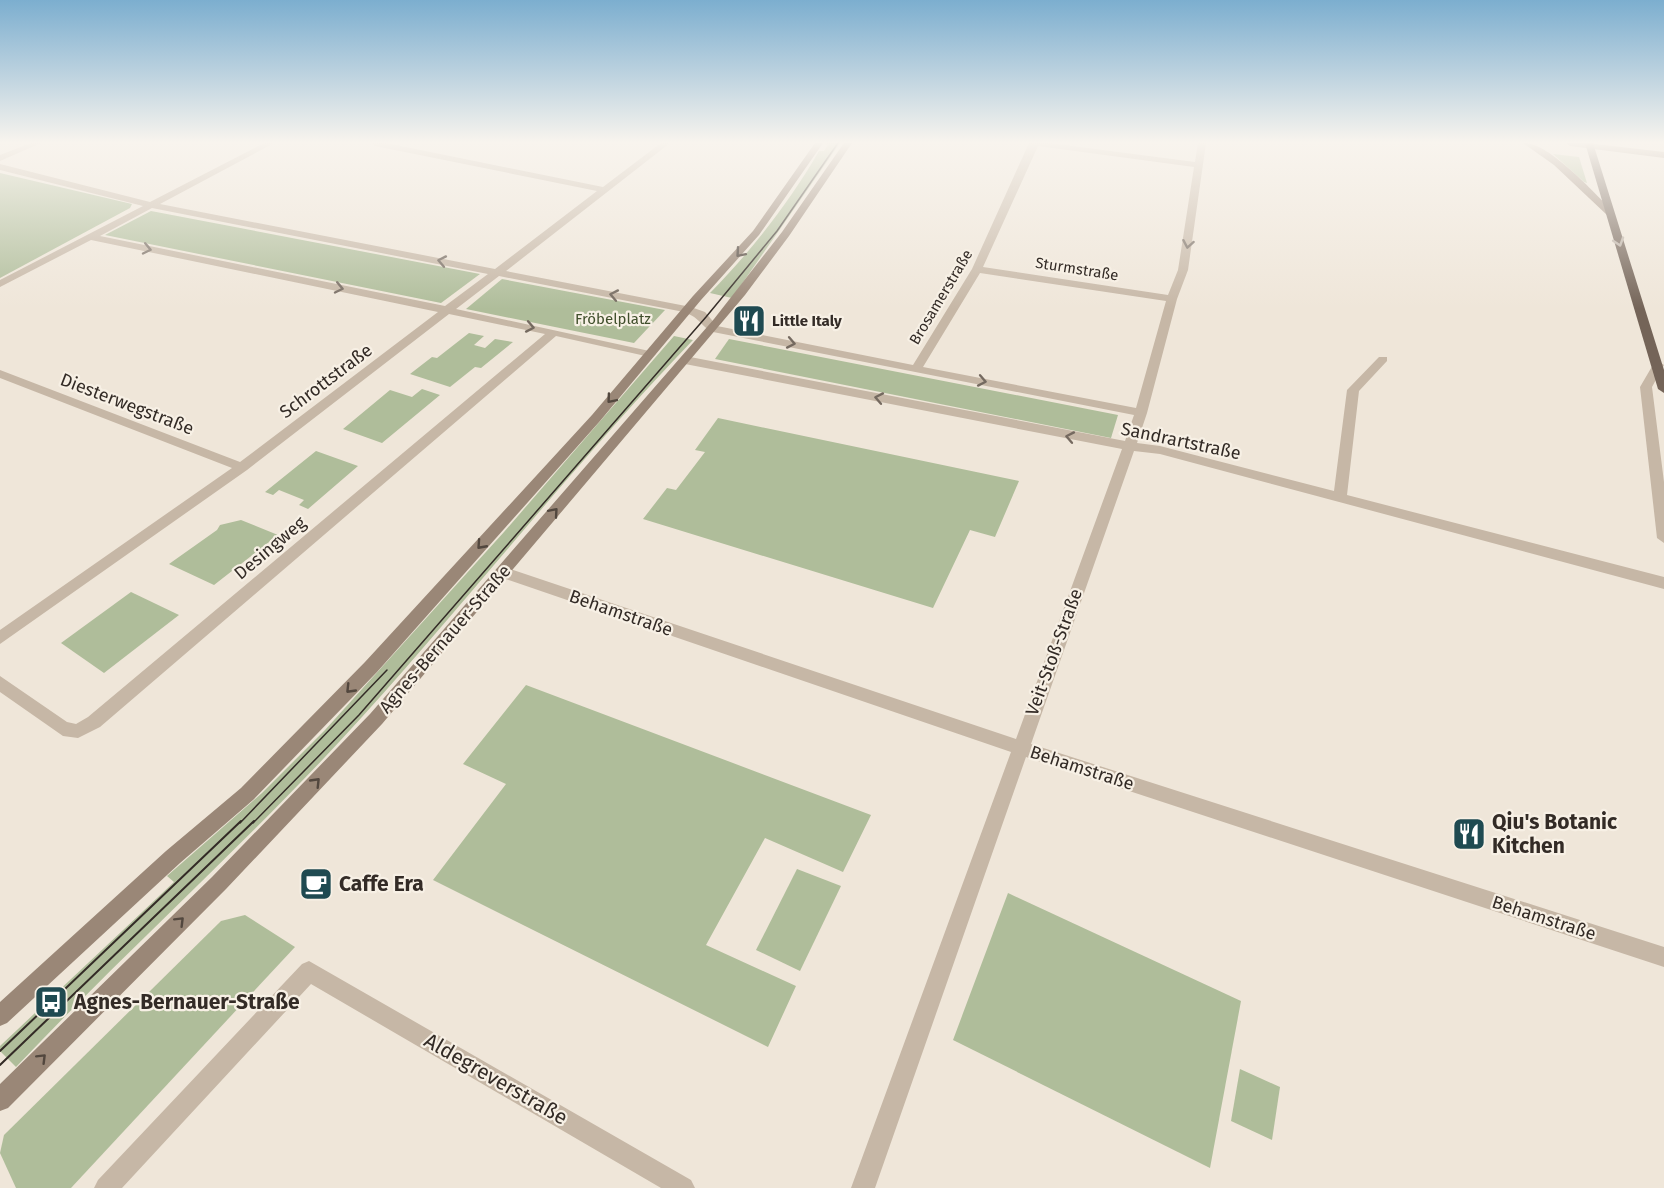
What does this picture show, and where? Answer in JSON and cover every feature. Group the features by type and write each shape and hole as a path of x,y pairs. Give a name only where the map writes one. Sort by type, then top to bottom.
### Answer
{"main road":[{"name":"Agnes-Bernauer-Straße","path":"0,1016 173,857 247,794 371,667 596,417 687,309 756,233 780,198"},
{"name":"Agnes-Bernauer-Straße","path":"0,1100 219,883 368,728 713,329 777,248 810,198"},
{"path":"1595,198 1610,213"},
{"path":"1606,198 1664,390"}],"street":[{"path":"126,198 687,309"},
{"path":"0,284 163,198"},
{"name":"Schrottstraße","path":"0,638 242,467 594,198"},
{"name":"Brosamerstraße","path":"916,367 977,269 1009,198"},
{"name":"Veit-Stoß-Straße","path":"862,1188 1141,413 1172,299 1184,270 1194,198"},
{"path":"90,237 554,332 650,354"},
{"name":"Sturmstraße","path":"977,269 1172,299"},
{"name":"Sandrartstraße","path":"687,309 701,314 713,329 916,367 1141,413"},
{"name":"Desingweg","path":"0,683 63,729 78,731 94,722 554,332"},
{"path":"1340,498 1353,390 1383,359"},
{"name":"Sandrartstraße","path":"685,360 1093,441 1160,450 1664,583"},
{"path":"1658,365 1646,387 1664,538"},
{"name":"Diesterwegstraße","path":"0,374 242,467"},
{"name":"Behamstraße","path":"502,572 1020,748 1664,957"},
{"name":"Aldegreverstraße","path":"106,1188 309,971 683,1188"}],"green space":[{"path":"0,198 108,198 132,204 130,208 0,278"},
{"path":"788,198 801,198 732,298 710,293 741,260"},
{"path":"151,211 480,274 441,303 105,235"},
{"name":"Fröbelplatz","path":"502,279 665,310 634,343 466,309"},
{"path":"469,333 484,336 474,345 485,348 495,339 513,342 481,368 475,367 450,387 410,374 432,357 437,358"},
{"path":"674,336 693,340 603,438 340,741 301,783 16,1067 0,1051 0,1046 174,882 167,876 262,793 325,730 504,532"},
{"path":"729,339 1118,415 1111,438 715,359"},
{"path":"422,389 440,395 382,443 343,429 390,390 412,397"},
{"path":"718,418 1019,481 995,537 970,530 933,608 643,519 667,488 676,490 705,452 695,450"},
{"path":"316,451 358,466 308,509 299,505 304,500 279,490 273,495 265,492"},
{"path":"241,520 278,535 214,585 169,564 217,530 220,525"},
{"path":"131,592 179,615 104,673 61,643"},
{"path":"526,685 871,815 843,872 765,838 706,945 796,986 768,1047 433,880 506,784 463,764"},
{"path":"797,869 841,886 800,971 756,950"},
{"path":"1008,893 1241,1001 1210,1168 953,1040"},
{"path":"245,915 295,947 71,1188 16,1188 0,1153 4,1135 221,921"},
{"path":"1240,1069 1280,1087 1272,1140 1231,1121"}],"tram line":[{"path":"253,823 359,715 706,317 777,231 800,198"},
{"path":"240,823 387,670"},
{"path":"0,1051 241,821"},
{"path":"0,1065 254,821"}],"place":[{"name":"Little Italy","path":"749,321"},
{"name":"Qiu's Botanic Kitchen","path":"1469,834"},
{"name":"Caffe Era","path":"316,884"},
{"name":"Agnes-Bernauer-Straße","path":"51,1002"}]}
